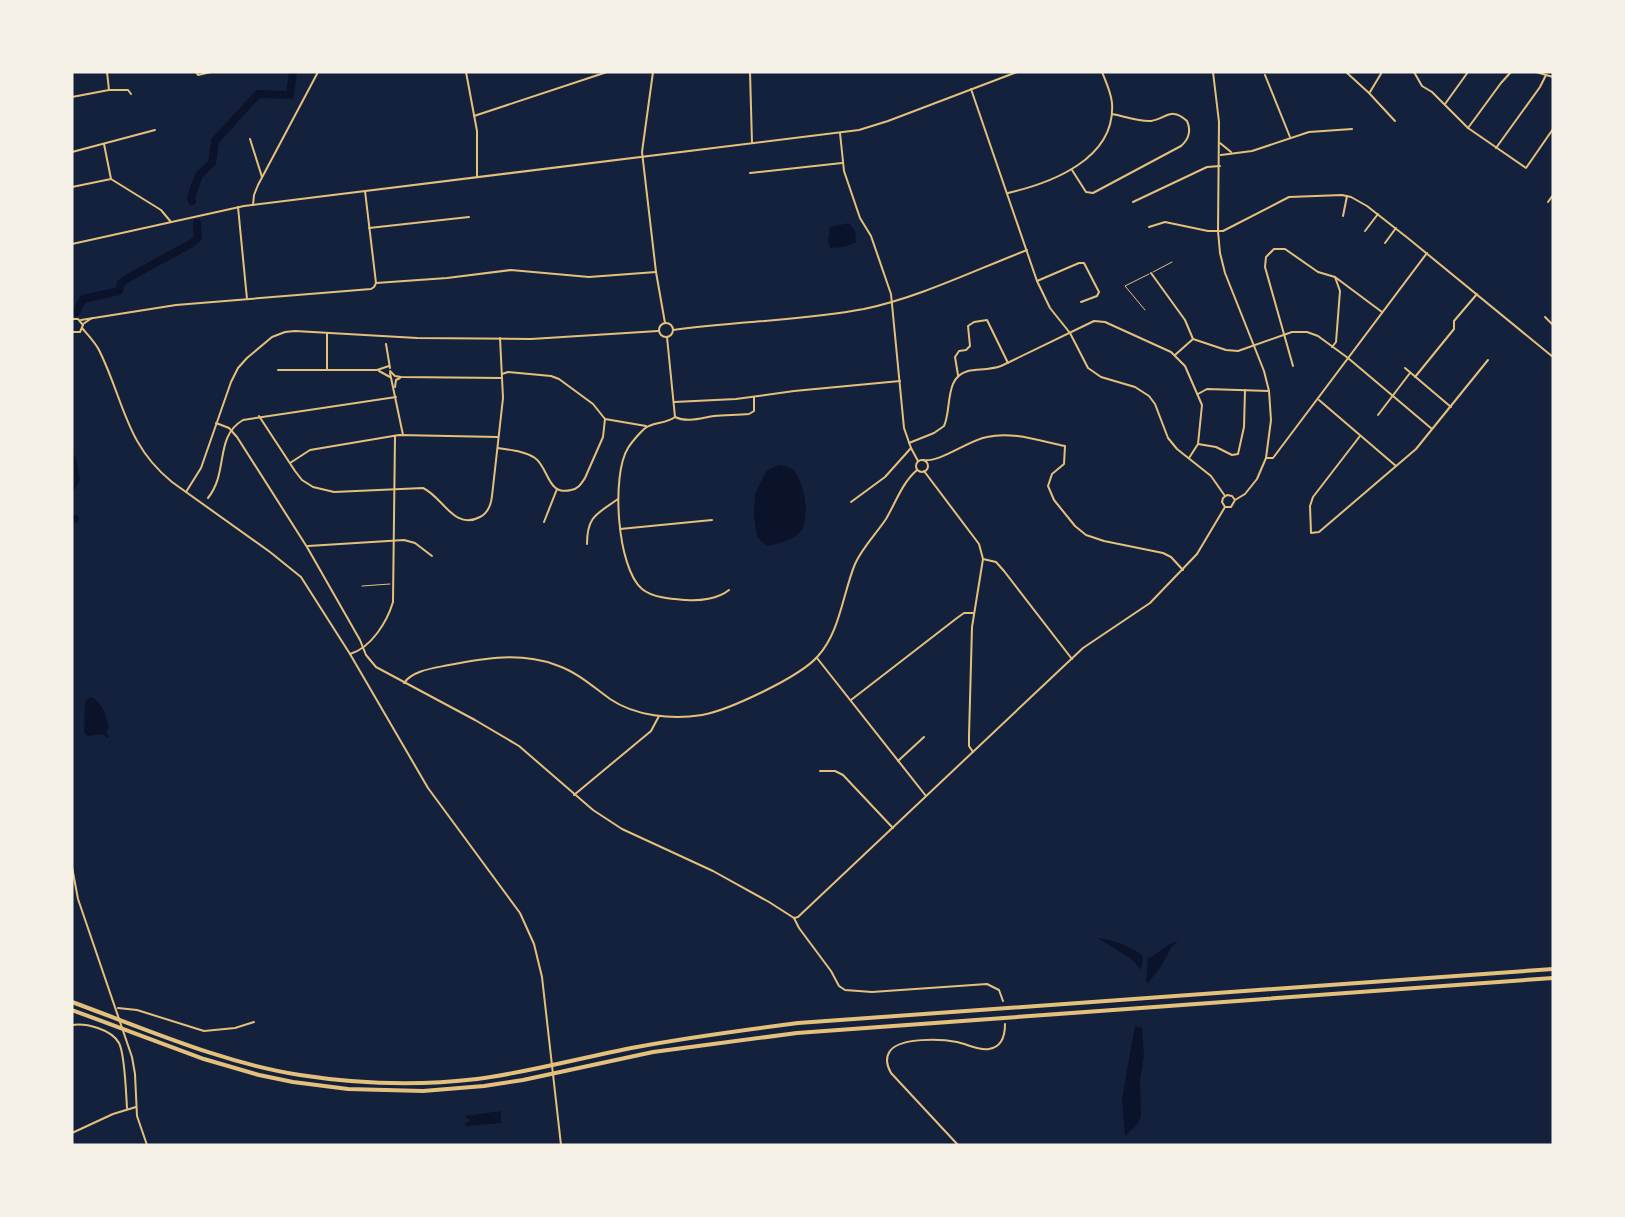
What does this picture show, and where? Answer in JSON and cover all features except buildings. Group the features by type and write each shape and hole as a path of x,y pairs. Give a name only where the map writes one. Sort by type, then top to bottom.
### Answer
{"highway":[{"path":"72,1002 225,1057 299,1075 346,1081 420,1083 476,1079 639,1047 798,1023 1553,969"},
{"path":"72,1010 204,1059 259,1075 348,1089 423,1092 484,1086 653,1052 797,1033 1553,978"}],"street":[{"path":"107,72 109,90"},
{"path":"196,72 198,75 211,72"},
{"path":"254,205 254,193 318,72"},
{"path":"466,72 477,131 477,177"},
{"path":"474,116 607,72"},
{"path":"653,72 642,157 664,323"},
{"path":"750,72 752,143"},
{"path":"72,244 238,207 840,133 881,123 1017,72"},
{"path":"1007,194 1051,180 1072,170 1100,144 1108,129 1112,114 1111,99 1102,72"},
{"path":"1213,72 1220,155 1218,231 1223,265 1269,391 1271,420 1266,458 1257,479 1245,494 1235,500 1231,507 1226,507"},
{"path":"1346,72 1395,121"},
{"path":"1369,93 1382,72"},
{"path":"1414,72 1422,86 1468,128 1526,168 1553,129"},
{"path":"1444,104 1468,72"},
{"path":"1536,72 1553,77"},
{"path":"1468,128 1509,73"},
{"path":"1265,75 1290,137"},
{"path":"1496,148 1540,87 1546,75"},
{"path":"971,89 1037,282 1050,308 1070,333 1083,360 1092,372 1135,387 1149,396 1155,404 1168,438 1211,476 1225,496"},
{"path":"72,97 109,90 128,90 131,94"},
{"path":"1072,170 1086,192 1093,193 1181,146 1186,142 1189,133 1187,121 1176,114 1150,121 1112,114"},
{"path":"1220,155 1252,151 1290,137 1320,130 1352,129"},
{"path":"72,152 155,130"},
{"path":"840,133 843,163 859,215 871,236 892,302 904,428 911,448 920,460 927,464"},
{"path":"250,140 262,177"},
{"path":"1219,142 1234,153"},
{"path":"104,144 111,179"},
{"path":"750,173 843,163"},
{"path":"1133,202 1207,167 1220,166"},
{"path":"72,187 111,179 164,212 171,222"},
{"path":"72,319 82,322 92,318 176,304 371,289 376,283 365,191"},
{"path":"1548,202 1553,195"},
{"path":"1149,227 1165,222 1218,231 1235,226 1290,196 1347,196 1361,202 1378,214 1552,355"},
{"path":"1343,216 1347,196"},
{"path":"238,207 247,298"},
{"path":"1365,231 1378,214"},
{"path":"369,228 469,217"},
{"path":"1385,243 1396,228"},
{"path":"1293,366 1265,267 1268,255 1274,249 1285,249 1318,272 1335,278 1382,312"},
{"path":"673,330 843,312 892,302 924,292 1027,250"},
{"path":"1266,458 1273,458 1427,253"},
{"path":"1037,282 1079,262 1084,263 1099,292 1097,296 1081,302"},
{"path":"376,283 447,278 511,270 589,277 656,272"},
{"path":"1151,273 1185,320 1193,339 1231,351 1296,331 1307,332 1348,358 1432,429"},
{"path":"1332,347 1336,342 1340,291 1335,278"},
{"path":"1415,376 1454,329 1454,321 1477,294"},
{"path":"1545,317 1553,325"},
{"path":"909,442 934,433 944,426 952,386 958,375 955,357 959,351 966,351 970,346 968,326 974,321 987,320 1008,363"},
{"path":"958,375 995,368 1094,321 1105,322 1175,355 1185,366 1202,409 1198,444 1189,458"},
{"path":"80,332 82,322"},
{"path":"664,323 669,324 673,330"},
{"path":"658,331 664,323"},
{"path":"82,328 100,352 141,450 158,470 270,552 300,577 350,654 428,788 508,894 525,923 540,966 561,1145"},
{"path":"658,331 662,337 667,337 671,336 673,330"},
{"path":"186,492 199,471 237,371 245,360 276,335 288,331 417,338 531,339 658,331"},
{"path":"72,333 80,332 89,338"},
{"path":"327,333 327,370"},
{"path":"667,337 675,417"},
{"path":"259,416 307,484 326,492 423,488 436,495 455,517 465,520 478,518 487,512 490,504 498,448 502,398 500,338"},
{"path":"1175,355 1193,339"},
{"path":"386,344 391,377 395,387"},
{"path":"1360,436 1312,497 1311,533 1319,532 1416,449 1488,360"},
{"path":"278,370 377,370 389,366"},
{"path":"1405,368 1451,407"},
{"path":"377,370 391,377"},
{"path":"390,371 394,376 401,377 502,376 508,372 555,377 593,404 605,419 646,426 675,417"},
{"path":"1378,415 1410,373"},
{"path":"401,377 396,380 395,387 403,435"},
{"path":"674,402 754,397 900,381"},
{"path":"1198,394 1207,389 1269,391"},
{"path":"1198,444 1216,447 1232,455 1238,454 1244,427 1245,390"},
{"path":"208,498 219,481 226,441 231,429 243,420 396,397"},
{"path":"675,417 698,420 752,413 754,397"},
{"path":"1318,399 1396,466"},
{"path":"498,448 527,454 536,459 550,483 557,489 567,491 581,484 603,437 605,419"},
{"path":"216,423 231,429 307,547 360,640 366,655 376,667 519,746 600,816 622,829 704,867 794,918 839,986 845,990 872,992 987,984 999,990 1003,1001"},
{"path":"646,426 625,454 619,476 618,499 621,529 632,574 637,583 646,591 666,598 698,601 729,590"},
{"path":"290,463 310,450 403,435 499,438"},
{"path":"350,654 369,644 391,610 394,598 395,436"},
{"path":"920,460 929,461 975,440 993,436 1012,436 1065,446 1064,464 1052,474 1048,486 1054,500 1075,526 1091,538 1163,553 1171,557 1183,570"},
{"path":"851,502 885,477 911,448"},
{"path":"924,471 927,464 939,457"},
{"path":"917,470 916,464 920,460"},
{"path":"917,470 924,471 979,544 983,559 974,613 969,736 969,746 973,752"},
{"path":"404,683 413,675 432,668 494,657 522,657 545,661 566,669 617,703 639,712 685,717 718,711 795,675 817,658 829,639 839,615 856,562 885,521 904,485 917,470"},
{"path":"544,522 557,489"},
{"path":"1225,496 1232,496 1235,500"},
{"path":"1225,496 1222,502 1226,507"},
{"path":"587,544 589,523 618,499"},
{"path":"794,918 798,917 1087,645 1142,610 1183,570 1202,547 1226,507"},
{"path":"621,529 712,520"},
{"path":"307,547 394,540 415,543 432,556"},
{"path":"983,559 996,562 1072,659"},
{"path":"851,700 964,613 974,613"},
{"path":"817,658 926,796"},
{"path":"574,795 651,731 660,716"},
{"path":"898,761 924,737"},
{"path":"820,771 835,771 843,775 893,828"},
{"path":"72,867 78,899 117,1008 135,1068 138,1121 147,1145"},
{"path":"117,1008 137,1010 204,1031 235,1028 254,1022"},
{"path":"72,1025 82,1024 101,1030 111,1035 119,1043 127,1108"},
{"path":"958,1145 891,1073 887,1063 888,1054 892,1049 904,1043 936,1040 958,1042 985,1050 991,1049 1004,1039 1005,1024"},
{"path":"72,1133 127,1108 136,1107"}],"lane":[{"path":"1144,310 1125,285 1172,262"},
{"path":"362,586 394,584"}],"water":[{"path":"849,223 855,231 856,242 844,247 830,248 828,240 830,227"},
{"path":"779,465 792,469 801,485 806,510 804,525 794,537 767,546 757,537 754,517 755,494 766,471"},
{"path":"91,697 99,703 103,710 109,728 106,731 109,737 107,738 103,734 87,736 84,732 85,701"},
{"path":"1098,938 1122,944 1138,952 1143,956 1141,970 1131,959"},
{"path":"1178,941 1171,948 1160,968 1148,983 1146,982 1148,958"},
{"path":"1135,1026 1142,1028 1144,1056 1140,1081 1141,1117 1136,1126 1125,1136 1122,1098"},
{"path":"501,1111 501,1123 465,1126 470,1121 465,1116"}],"waterway":[{"path":"192,201 191,197 199,175 212,163 215,141 258,94 290,95 293,72"},
{"path":"76,312 83,299 119,291 121,283 128,278 192,243 198,238 197,223"},
{"path":"72,459 76,479 72,486"}]}
